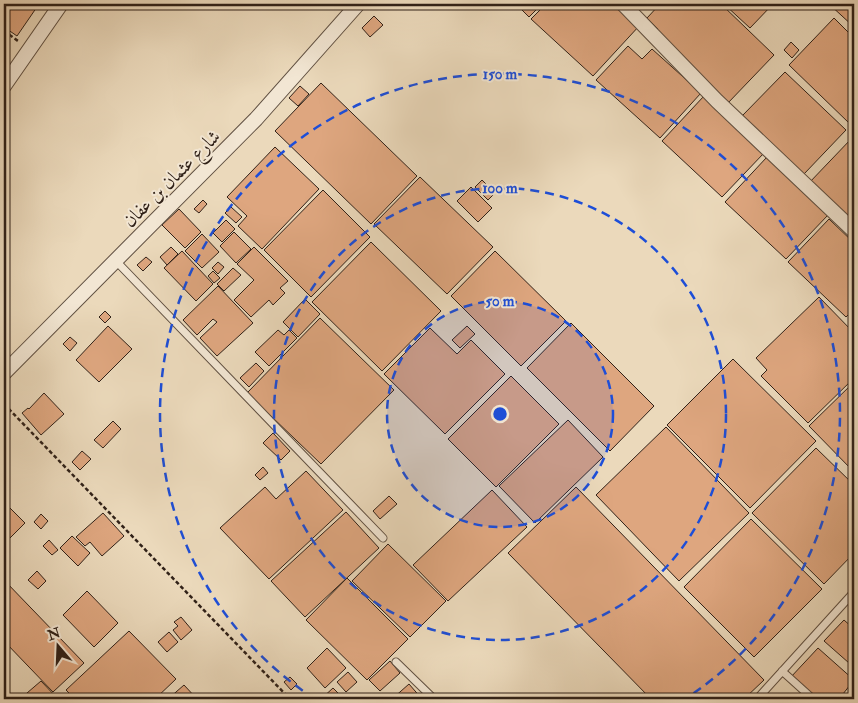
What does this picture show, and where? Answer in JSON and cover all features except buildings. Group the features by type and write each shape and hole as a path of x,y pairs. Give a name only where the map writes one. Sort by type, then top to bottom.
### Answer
{"street":[{"path":"4,86 61,4"},
{"name":"شارع عثمان بن عفان","path":"4,373 256,119 358,4"},
{"path":"623,4 718,100 854,231"}],"lane":[{"path":"116,261 383,538"},
{"path":"758,699 854,592"},
{"path":"396,662 434,699"},
{"path":"782,671 813,699"}],"path":[{"path":"4,32 29,49"},
{"path":"4,404 290,699"}]}
